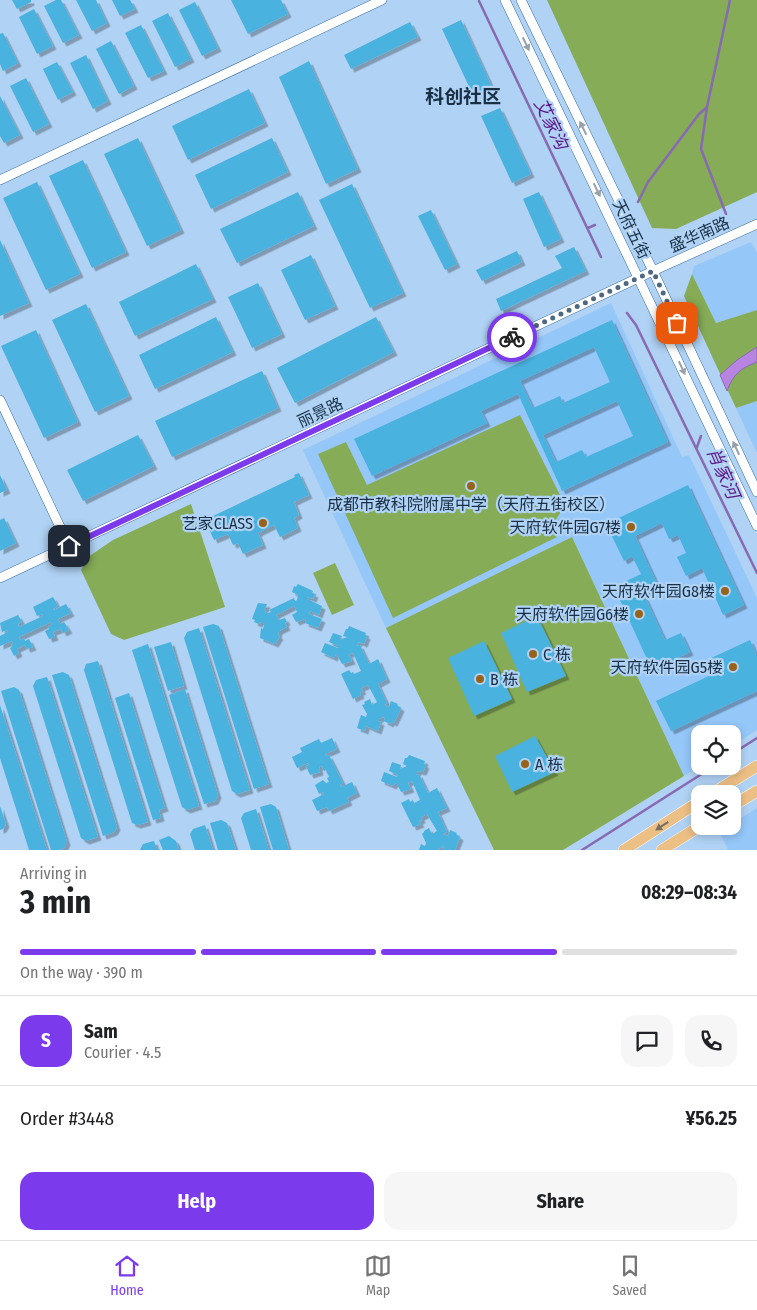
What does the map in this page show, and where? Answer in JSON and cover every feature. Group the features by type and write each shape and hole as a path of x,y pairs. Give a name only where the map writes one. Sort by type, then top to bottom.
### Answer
{"main road":[{"path":"726,785 757,766"},
{"path":"741,801 757,791"},
{"path":"624,850 691,807"},
{"path":"662,850 691,832"}],"street":[{"path":"0,180 382,0"},
{"name":"天府五街","path":"505,0 757,526"},
{"name":"天府五街","path":"521,0 653,271 757,492"},
{"name":"盛华南路","path":"653,271 757,224"},
{"name":"丽景路","path":"0,578 653,271"},
{"path":"0,400 69,546"}],"shaded area":[{"path":"751,242 757,253 757,310 716,323 692,274 694,266"},
{"name":"成都市教科院附属中学（天府五街校区）","path":"611,303 682,457 689,455 757,598 757,730 741,740 741,725 691,725 691,772 684,776 572,537 386,628 303,450"},
{"path":"757,347 757,362 738,372 727,391 720,375 737,360"},
{"path":"757,401 757,453 736,408"},
{"path":"757,808 757,850 728,850 721,835 741,835 741,818"}],"green space":[{"path":"547,0 757,0 757,192 676,229 652,228"},
{"path":"692,274 716,323 757,310 757,401 736,408 684,296"},
{"path":"520,415 565,505 552,526 557,537 393,618 318,454 346,442 367,485"},
{"path":"191,504 225,607 124,640 111,634 81,570 88,557 113,540"},
{"path":"572,537 684,776 563,850 494,850 386,628"},
{"path":"335,563 354,605 332,615 313,573"}],"building":[{"path":"12,0 31,0 31,2 17,9"},
{"path":"56,0 61,0 79,35 63,43 44,6"},
{"path":"76,0 96,0 107,23 92,31"},
{"path":"112,0 130,0 135,9 120,16"},
{"path":"231,0 281,0 288,14 248,34"},
{"path":"195,2 218,48 202,56 179,10"},
{"path":"34,9 53,46 37,54 19,17"},
{"path":"168,13 191,59 175,67 152,21"},
{"path":"461,20 492,87 473,95 442,29"},
{"path":"410,22 418,37 351,69 344,55"},
{"path":"141,25 164,71 148,78 125,33"},
{"path":"3,33 18,63 3,71 0,64 0,34"},
{"path":"111,41 134,86 119,94 96,49"},
{"path":"86,55 108,101 93,109 70,63"},
{"path":"309,61 358,169 326,184 279,77"},
{"path":"57,62 73,92 58,100 43,69"},
{"path":"26,78 49,124 33,132 10,86"},
{"path":"249,89 265,123 188,160 172,126"},
{"path":"0,96 20,135 4,143 0,136"},
{"path":"500,108 531,174 512,183 481,116"},
{"path":"138,138 181,230 147,246 104,154"},
{"path":"272,138 288,172 211,209 195,175"},
{"path":"83,160 126,252 92,268 49,176"},
{"path":"37,182 80,274 46,290 3,198"},
{"path":"352,184 403,293 370,308 319,200"},
{"path":"298,192 314,226 237,263 220,229"},
{"path":"539,192 561,239 544,247 523,199"},
{"path":"431,210 457,264 445,270 418,216"},
{"path":"0,240 29,303 0,316"},
{"path":"574,247 586,271 501,311 496,299 562,268 555,256"},
{"path":"517,251 522,262 482,281 476,270"},
{"path":"311,255 335,306 305,320 281,270"},
{"path":"196,264 213,299 135,336 119,302"},
{"path":"258,283 282,334 252,348 228,297"},
{"path":"86,304 129,396 95,412 52,320"},
{"path":"216,317 233,352 155,389 139,355"},
{"path":"376,317 394,352 295,403 277,368"},
{"path":"612,320 668,442 562,491 518,394 481,411 487,423 372,476 354,439","holes":["594,347 610,382 563,403 560,396 533,408 520,381","617,401 633,436 586,457 582,450 556,462 543,435"]},
{"path":"36,330 78,422 44,438 1,346"},
{"path":"262,371 278,408 172,457 155,421"},
{"path":"138,435 154,466 83,501 67,470"},
{"path":"299,473 309,495 294,502 299,515 294,518 298,528 280,537 274,525 258,533 263,545 243,554 238,543 233,545 228,534 214,540 204,518 210,515 211,517 295,477 294,475"},
{"path":"0,475 7,490 0,493"},
{"path":"688,485 744,605 723,615 702,568 686,576 677,557 686,553 678,535 669,539 662,523 635,536 659,588 644,595 665,640 681,633 690,652 652,670 614,587 641,574 632,556 624,561 606,524"},
{"path":"4,518 16,543 0,551 0,520"},
{"path":"298,584 313,591 312,593 315,594 313,599 307,597 307,599 322,606 319,615 310,611 309,614 322,619 318,628 305,623 306,620 304,619 296,622 292,615 297,612 294,606 276,615 279,620 285,618 287,627 279,631 278,635 280,636 275,644 260,638 261,628 263,629 264,626 263,623 260,622 259,624 252,619 258,603 267,604 264,611 268,613 271,612 269,610 294,598 295,601 298,595 292,592 294,586 296,587"},
{"path":"53,597 58,606 54,610 66,604 71,613 58,619 60,624 64,622 69,630 63,633 61,629 53,632 55,637 49,639 45,631 52,625 51,622 19,637 20,640 24,638 25,641 29,639 33,647 27,649 25,645 17,649 19,653 14,656 10,648 13,644 12,641 0,646 0,636 8,632 7,630 2,632 0,623 18,615 22,622 18,624 19,627 43,616 42,614 37,616 33,607"},
{"name":"C 栋","path":"537,616 566,676 527,692 501,633"},
{"path":"213,624 219,626 269,784 254,789 203,627"},
{"path":"349,626 366,633 365,635 367,636 364,644 359,642 357,646 360,645 369,664 378,659 387,679 378,684 387,703 384,705 389,707 391,701 398,704 401,708 394,723 391,722 390,724 384,721 385,718 383,717 379,719 378,721 381,722 378,731 366,726 365,731 357,728 361,715 366,717 367,714 362,705 365,704 364,702 370,699 372,705 377,702 368,685 361,688 363,691 360,692 361,695 353,699 341,674 349,670 354,674 361,671 353,653 349,654 352,661 342,664 336,654 334,658 321,652 325,643 338,648 338,646 329,642 333,633 342,636 340,640 347,637 343,636"},
{"path":"199,628 250,790 237,794 232,791 184,638 187,632"},
{"path":"750,640 757,656 757,691 671,731 656,701 713,674 707,660"},
{"name":"B 栋","path":"484,641 512,699 474,716 448,658"},
{"path":"171,642 184,686 168,691 154,647"},
{"path":"148,644 199,806 187,810 182,807 132,650"},
{"path":"98,661 148,822 137,825 132,823 84,670 86,664"},
{"path":"63,672 69,675 117,827 114,832 103,836 52,675"},
{"path":"47,677 98,837 86,841 81,838 33,686 36,680"},
{"path":"14,687 19,690 67,842 64,848 58,850 51,850 1,691"},
{"path":"185,689 218,795 215,801 204,804 169,695"},
{"path":"129,693 165,808 159,810 161,818 153,820 115,698"},
{"path":"0,705 47,850 29,850 0,758"},
{"name":"A 栋","path":"535,736 555,772 512,792 495,756"},
{"path":"332,738 337,749 325,754 326,756 329,755 343,783 340,785 341,787 352,782 357,793 347,798 349,802 329,811 327,807 317,811 312,800 324,794 323,792 319,794 315,785 323,780 326,783 329,782 326,770 324,771 322,766 319,767 320,772 310,775 306,766 309,765 308,763 297,768 292,757 302,752 300,748 319,739 321,743"},
{"path":"409,755 425,761 424,764 426,765 423,772 418,771 416,775 419,774 428,793 437,788 447,808 438,812 447,832 443,834 448,836 450,830 457,833 460,837 455,850 443,850 443,846 437,850 419,850 421,844 425,846 426,843 422,834 424,831 429,828 432,834 437,831 427,814 421,817 422,820 419,821 421,824 413,827 401,803 409,799 410,802 413,800 414,803 420,800 412,781 408,783 411,789 401,792 397,784 395,783 393,786 381,781 384,772 397,777 398,775 389,771 392,762 401,765 400,769 407,766 403,764 405,758"},
{"path":"271,804 276,807 289,850 273,850 260,807"},
{"path":"0,806 6,824 0,830"},
{"path":"256,809 269,850 251,850 241,818 244,813"},
{"path":"221,820 227,823 236,850 218,850 210,823"},
{"path":"205,825 213,850 195,850 190,834 193,829"},
{"path":"169,836 176,841 179,850 163,850 159,840"},
{"path":"154,841 157,850 140,850 143,844"}],"waterway":[{"path":"726,214 701,149 707,107 730,0"},
{"name":"艾家沟","path":"479,1 601,257"},
{"path":"638,202 648,182 699,114 706,108"},
{"path":"588,228 595,225"},
{"name":"艾家沟","path":"627,313 636,325 757,573"},
{"name":"肖家河","path":"697,447 701,436"},
{"name":"肖家河","path":"741,748 757,738"},
{"name":"肖家河","path":"582,850 700,775"}],"way so far":[{"path":"512,337 653,271 677,323"}],"place":[{"name":"成都市教科院附属中学（天府五街校区）","path":"471,486"},
{"name":"艺家CLASS","path":"263,523"},
{"name":"天府软件园G7楼","path":"631,527"},
{"name":"天府软件园G8楼","path":"725,591"},
{"name":"天府软件园G6楼","path":"639,614"},
{"name":"C 栋","path":"533,654"},
{"name":"天府软件园G5楼","path":"733,667"},
{"name":"B 栋","path":"480,679"},
{"name":"A 栋","path":"525,764"}],"district":[{"name":"科创社区","path":"463,96"}],"route":[{"path":"69,546 512,337"}]}
